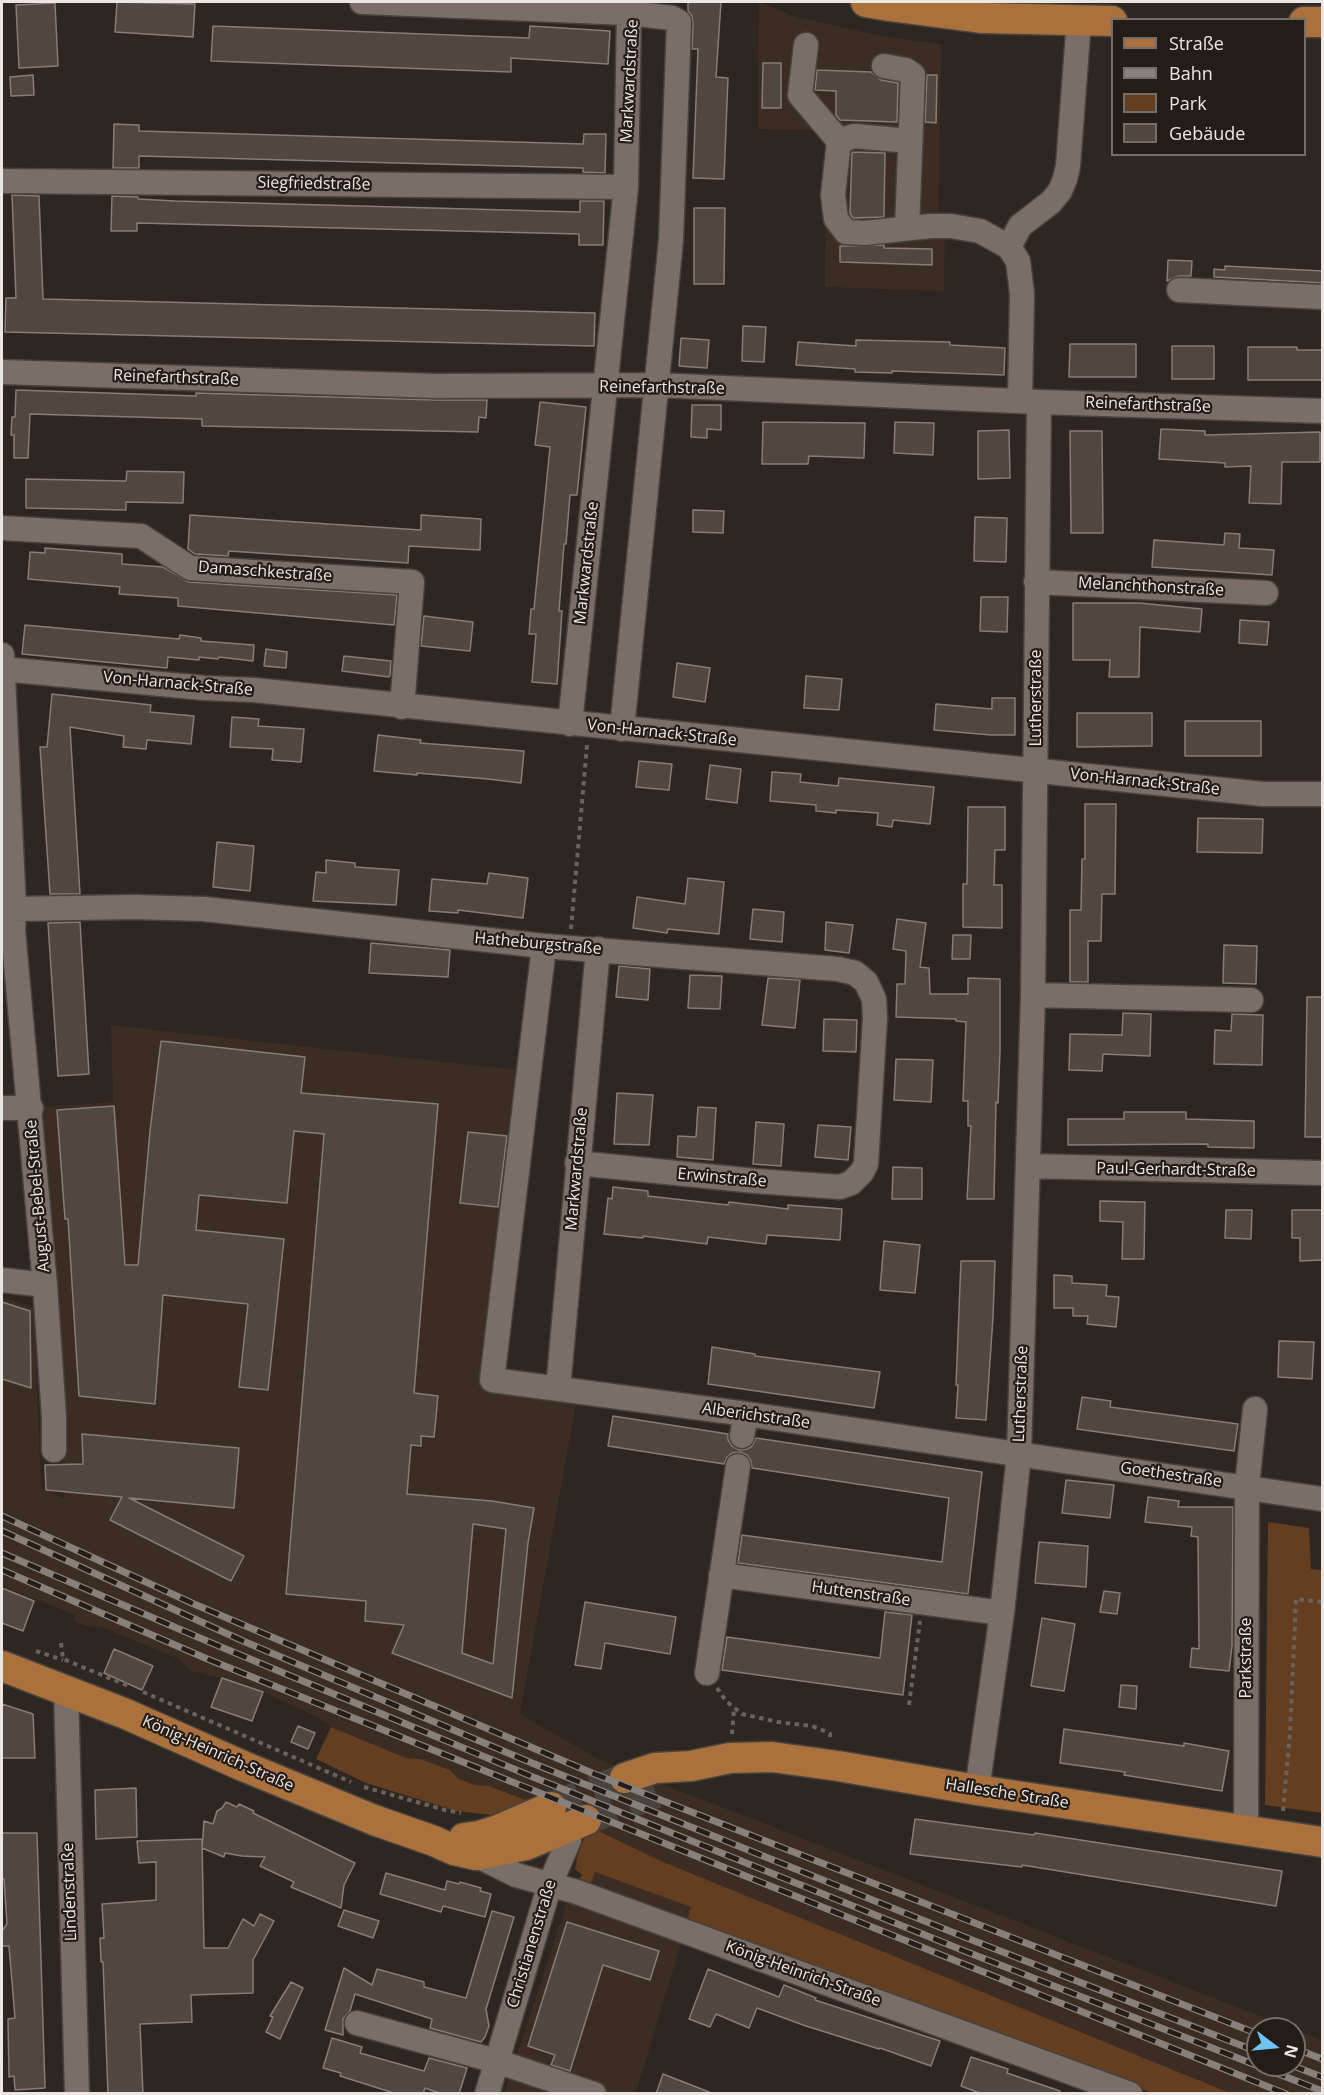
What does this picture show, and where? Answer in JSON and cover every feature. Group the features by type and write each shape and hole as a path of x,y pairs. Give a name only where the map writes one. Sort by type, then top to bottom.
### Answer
{"main road":[{"path":"866,2 981,18 1111,21"},
{"path":"1306,22 1323,22"},
{"name":"König-Heinrich-Straße","path":"2,1666 126,1713 243,1766 454,1850 476,1855 525,1845 568,1818"},
{"name":"Hallesche Straße","path":"625,1778 655,1768 691,1766 753,1756 827,1764 977,1790 1323,1842"},
{"name":"Hallesche Straße","path":"659,1792 691,1766"},
{"name":"König-Heinrich-Straße","path":"434,1841 479,1836 520,1821 568,1818"}],"street":[{"path":"362,2 628,7"},
{"name":"Markwardstraße","path":"579,725 604,387 626,187 628,7 672,18 679,22 671,240 622,729"},
{"path":"806,45 800,95 839,141 833,195 836,219 846,232 865,234 937,225 964,227 980,231 1009,247 1020,226 1051,202 1060,191 1065,178 1068,166 1079,20"},
{"path":"884,66 906,70 913,75 907,228"},
{"path":"839,141 854,136 910,141"},
{"name":"Siegfriedstraße","path":"2,181 626,187"},
{"name":"Lutherstraße","path":"977,1790 1002,1613 1019,1454 1033,995 1036,582 1022,294 1018,261 1009,247"},
{"path":"1179,290 1323,297"},
{"name":"Reinefarthstraße","path":"2,372 436,386 656,385 1323,411"},
{"name":"Damaschkestraße","path":"2,528 141,536 190,568 412,582 402,707"},
{"name":"Melanchthonstraße","path":"1036,582 1266,592"},
{"name":"Von-Harnack-Straße","path":"2,664 204,688 254,690 1263,794 1323,794"},
{"name":"August-Bebel-Straße","path":"2,664 9,923 31,1108 54,1417 54,1450"},
{"name":"Hatheburgstraße","path":"9,923 134,907 204,909 544,946 829,968 855,973 866,982 874,999 866,1164 862,1172"},
{"name":"Alberichstraße","path":"544,946 492,1380 558,1389 744,1425 1019,1454"},
{"name":"Markwardstraße","path":"558,1389 598,949"},
{"path":"1033,995 1251,1000"},
{"name":"August-Bebel-Straße","path":"2,1108 31,1108"},
{"name":"Erwinstraße","path":"577,1163 840,1187 851,1183 862,1172"},
{"name":"Paul-Gerhardt-Straße","path":"1029,1166 1323,1173"},
{"path":"2,1280 45,1285"},
{"name":"Parkstraße","path":"1246,1831 1247,1486 1256,1409"},
{"name":"Goethestraße","path":"1019,1454 1323,1499"},
{"path":"706,1673 738,1466"},
{"name":"Huttenstraße","path":"721,1575 1002,1613"},
{"name":"Lindenstraße","path":"66,1690 77,2094"},
{"name":"Christianenstraße","path":"487,2094 550,1884 569,1840 568,1818"},
{"name":"König-Heinrich-Straße","path":"476,1855 516,1875 599,1900 1130,2094"},
{"path":"357,2023 496,2061 594,2094"}],"path":[{"path":"570,947 579,725"},
{"path":"1282,1836 1290,1732 1296,1599 1323,1602"},
{"path":"909,1706 922,1603"},
{"path":"61,1643 63,1659 364,1787 445,1810 464,1813"},
{"path":"706,1673 726,1701 742,1714 754,1718 812,1726 827,1732 831,1737 827,1764"},
{"path":"732,1735 734,1708"}],"shaded area":[{"path":"759,2 797,17 886,37 941,44 938,231 945,231 944,291 825,287 826,130 758,129"},
{"path":"111,1025 519,1070 486,1384 577,1398 520,1714 598,1759 1263,2017 1246,2017 1246,2077 1306,2077 1306,2034 1322,2040 1322,2093 1230,2093 661,1861 533,1803 489,1786 475,1785 459,1779 450,1770 421,1759 406,1758 331,1727 319,1718 263,1692 190,1670 179,1659 101,1627 86,1626 74,1621 75,1615 2,1586 2,1297 34,1308 41,1488 65,1499 40,1107 113,1102"},
{"path":"595,1872 692,1907 636,2093 609,2093 588,2087 585,2093 504,2094 568,1899"}],"green space":[{"path":"1268,1522 1309,1528 1311,1569 1322,1570 1322,1813 1265,1805"},
{"path":"331,1727 406,1758 421,1759 450,1770 459,1779 475,1785 489,1786 533,1803 501,1816 456,1811 366,1783 316,1759"},
{"path":"594,1829 661,1861 1230,2093 1152,2093 687,1920 691,1907 595,1872 590,1885 578,1880 582,1875 575,1869 584,1839"}],"building":[{"path":"117,2 195,4 193,37 115,32"},
{"path":"688,2 721,2 716,77 728,78 724,179 693,178 698,49 692,49 693,23 688,11"},
{"path":"55,3 58,66 19,68 16,5"},
{"path":"213,26 529,38 530,26 610,31 608,64 511,58 511,72 211,61"},
{"path":"763,63 781,63 781,108 762,108"},
{"path":"817,70 871,72 881,80 898,83 897,122 840,120 836,115 836,91 815,90"},
{"path":"33,75 34,95 11,96 10,77"},
{"path":"927,75 937,75 936,123 925,122"},
{"path":"114,124 139,125 139,131 583,144 584,134 606,134 605,173 583,172 583,168 139,156 139,168 113,168"},
{"path":"852,152 885,153 884,217 853,218 850,213"},
{"path":"12,195 39,196 43,299 595,313 594,346 5,332 6,298 16,298"},
{"path":"112,196 175,201 580,212 580,201 604,201 603,245 579,245 579,234 137,223 137,231 111,231"},
{"path":"694,208 725,208 724,284 694,284"},
{"path":"884,245 884,248 932,249 932,265 840,262 840,246"},
{"path":"1168,260 1192,261 1191,276 1179,276 1167,281"},
{"path":"1225,266 1323,271 1323,283 1214,277 1214,269 1225,270"},
{"path":"743,326 766,327 764,362 742,361"},
{"path":"681,338 709,340 707,368 679,366"},
{"path":"856,340 950,342 950,345 1005,348 1004,375 855,372 855,369 796,365 798,342 856,346"},
{"path":"1070,344 1136,344 1136,377 1069,377"},
{"path":"1172,346 1214,346 1214,379 1172,379"},
{"path":"1248,347 1297,347 1297,350 1323,350 1323,380 1248,380"},
{"path":"16,390 196,396 196,393 487,400 486,418 479,417 478,432 202,426 202,419 30,414 28,458 14,458 14,435 11,435 12,417 15,417"},
{"path":"540,402 586,407 577,495 570,495 566,544 564,544 557,684 532,682 536,634 529,634 531,609 534,609 550,447 535,445"},
{"path":"692,405 721,405 721,430 707,429 707,438 691,437"},
{"path":"763,422 865,423 864,458 809,456 808,464 762,464"},
{"path":"895,422 934,423 933,455 894,453"},
{"path":"1161,429 1205,431 1205,435 1320,432 1320,462 1282,462 1281,504 1249,503 1251,466 1225,467 1225,463 1159,459"},
{"path":"1009,430 1010,478 978,479 978,431"},
{"path":"1070,431 1102,431 1103,533 1071,533"},
{"path":"127,471 184,472 183,503 126,502 126,510 26,508 26,479 126,481"},
{"path":"693,510 724,511 723,533 693,532"},
{"path":"190,515 421,530 421,515 481,519 480,550 409,546 408,563 229,551 228,556 195,554 188,549"},
{"path":"975,517 1007,518 1006,562 974,561"},
{"path":"1225,533 1240,534 1239,548 1274,550 1272,575 1152,567 1154,540 1224,545"},
{"path":"45,548 122,554 122,564 163,567 189,582 397,595 394,625 178,606 178,598 119,594 120,587 28,579 30,552 45,553"},
{"path":"981,597 1008,597 1007,632 980,631"},
{"path":"1073,603 1139,603 1202,609 1200,632 1140,627 1139,677 1109,677 1110,660 1073,660"},
{"path":"424,616 473,622 470,651 421,646"},
{"path":"1240,620 1269,622 1267,645 1239,643"},
{"path":"25,625 179,639 180,635 201,638 201,641 254,645 253,661 219,657 218,659 199,657 199,660 168,657 167,668 22,654"},
{"path":"266,649 287,652 286,668 264,666"},
{"path":"344,656 391,661 390,675 389,677 342,671"},
{"path":"677,663 710,668 705,702 673,697"},
{"path":"806,676 842,679 839,710 804,708"},
{"path":"52,694 151,705 150,712 194,716 191,744 147,740 146,749 123,747 124,736 70,727 80,894 50,894 40,747 47,747"},
{"path":"992,698 1015,698 1015,735 934,730 936,704 992,709"},
{"path":"1077,713 1152,713 1152,746 1077,747"},
{"path":"232,717 259,719 258,726 304,729 301,762 272,760 273,749 230,747"},
{"path":"1185,721 1261,721 1261,756 1185,756"},
{"path":"378,735 421,740 420,743 524,751 521,783 374,771"},
{"path":"639,761 672,764 669,790 636,787"},
{"path":"710,765 741,769 737,803 706,799"},
{"path":"772,772 801,774 800,782 838,786 839,778 934,787 930,824 893,820 892,827 877,825 878,813 816,811 816,805 770,801"},
{"path":"1085,804 1116,804 1115,894 1102,894 1101,941 1088,941 1088,982 1070,982 1070,910 1081,910 1082,859 1085,859"},
{"path":"968,807 1005,807 1005,850 995,850 994,885 1002,885 1002,928 963,927 963,884 967,884"},
{"path":"1198,818 1263,819 1262,853 1197,852"},
{"path":"217,842 254,846 250,891 213,887"},
{"path":"326,860 355,863 355,867 399,870 396,905 313,901 316,872 326,873"},
{"path":"489,873 528,878 523,918 458,910 458,913 429,911 432,879 487,884"},
{"path":"688,878 724,882 719,934 668,929 667,933 633,928 637,897 685,904"},
{"path":"753,909 784,912 782,942 750,939"},
{"path":"897,919 926,923 920,967 929,968 930,994 968,994 968,978 1000,979 1000,1051 998,1103 996,1102 994,1199 967,1199 971,1126 968,1126 968,1101 963,1101 966,1022 956,1021 956,1019 896,1017 897,984 905,984 906,951 893,949"},
{"path":"80,922 89,1074 58,1076 48,923"},
{"path":"826,922 853,925 849,953 825,950"},
{"path":"953,935 971,935 970,959 952,959"},
{"path":"371,943 450,950 448,977 369,973"},
{"path":"1224,945 1257,946 1256,984 1223,983"},
{"path":"619,966 650,969 648,1000 616,997"},
{"path":"690,975 722,976 720,1009 688,1008"},
{"path":"768,978 800,980 795,1028 762,1025"},
{"path":"1307,997 1323,997 1323,1137 1305,1137"},
{"path":"1123,1013 1151,1014 1150,1056 1103,1054 1102,1071 1069,1070 1070,1034 1122,1035"},
{"path":"1232,1014 1263,1015 1262,1065 1214,1064 1215,1030 1231,1031"},
{"path":"824,1019 857,1020 856,1052 823,1051"},
{"path":"161,1041 305,1057 301,1093 438,1104 414,1393 438,1396 434,1437 421,1436 421,1446 411,1445 407,1494 492,1501 534,1508 528,1543 512,1698 392,1653 404,1625 365,1621 366,1601 286,1594 324,1134 294,1131 287,1203 199,1195 196,1230 284,1239 268,1390 239,1387 248,1304 163,1295 155,1404 79,1396 68,1219 65,1219 57,1110 114,1106 125,1265 138,1265","holes":["473,1524 506,1529 493,1664 462,1653"]},
{"path":"896,1059 933,1060 931,1102 894,1100"},
{"path":"617,1093 653,1095 649,1145 614,1144"},
{"path":"698,1107 716,1108 713,1160 677,1157 678,1136 696,1137"},
{"path":"1124,1112 1186,1112 1186,1119 1254,1121 1254,1148 1208,1147 1208,1144 1068,1145 1068,1119 1124,1119"},
{"path":"756,1122 784,1124 781,1166 753,1164"},
{"path":"818,1125 851,1127 848,1160 815,1157"},
{"path":"468,1132 507,1136 498,1207 460,1203"},
{"path":"893,1167 922,1168 922,1199 892,1199"},
{"path":"613,1187 648,1191 648,1196 728,1205 729,1202 788,1209 788,1205 842,1209 840,1240 767,1235 766,1244 708,1237 707,1244 604,1234 608,1198 612,1199"},
{"path":"1100,1201 1145,1202 1144,1259 1122,1259 1123,1222 1100,1221"},
{"path":"1226,1210 1252,1210 1251,1239 1225,1238"},
{"path":"1292,1210 1323,1210 1323,1260 1300,1261 1300,1238 1292,1238"},
{"path":"884,1241 920,1245 915,1293 880,1290"},
{"path":"961,1261 995,1261 986,1420 956,1418"},
{"path":"1054,1275 1072,1276 1072,1283 1107,1285 1106,1296 1119,1297 1116,1327 1087,1324 1088,1316 1073,1316 1073,1308 1054,1308"},
{"path":"2,1302 30,1311 31,1388 2,1379"},
{"path":"1279,1341 1314,1342 1312,1379 1278,1377"},
{"path":"712,1347 755,1354 755,1356 880,1372 874,1408 708,1384"},
{"path":"1082,1397 1111,1401 1110,1407 1238,1424 1234,1451 1077,1429"},
{"path":"613,1416 728,1434 728,1440 732,1446 740,1450 752,1446 756,1438 982,1472 968,1594 738,1563 742,1535 942,1562 949,1498 752,1468 747,1455 740,1452 732,1453 724,1464 608,1446"},
{"path":"82,1434 239,1448 234,1508 129,1498 244,1556 231,1581 110,1520 122,1497 46,1490 45,1465 83,1464"},
{"path":"1066,1480 1114,1485 1110,1518 1062,1513"},
{"path":"1148,1497 1179,1501 1178,1507 1233,1507 1232,1646 1229,1671 1190,1667 1192,1648 1199,1649 1198,1537 1191,1536 1192,1527 1145,1522"},
{"path":"1039,1542 1088,1546 1086,1587 1035,1583"},
{"path":"2,1588 34,1601 23,1631 2,1623"},
{"path":"1104,1591 1120,1593 1117,1614 1100,1612"},
{"path":"585,1602 676,1617 670,1654 605,1643 601,1669 575,1665"},
{"path":"885,1612 912,1615 903,1695 722,1670 727,1637 880,1658"},
{"path":"1042,1618 1075,1624 1064,1691 1031,1686"},
{"path":"114,1649 153,1666 142,1690 104,1673"},
{"path":"222,1678 263,1692 252,1721 211,1707"},
{"path":"1121,1685 1137,1686 1136,1709 1119,1707"},
{"path":"2,1704 33,1714 35,1758 2,1758"},
{"path":"298,1726 315,1733 308,1749 291,1742"},
{"path":"1064,1729 1184,1746 1184,1743 1229,1751 1222,1791 1124,1775 1125,1772 1060,1763"},
{"path":"136,1788 137,1837 96,1839 95,1790"},
{"path":"226,1802 237,1807 239,1804 254,1811 253,1813 355,1863 344,1885 341,1908 291,1887 294,1882 260,1866 265,1857 225,1853 224,1857 202,1848 204,1821 213,1824 217,1811"},
{"path":"915,1819 1034,1835 1035,1833 1282,1871 1276,1906 1022,1865 1022,1867 910,1854"},
{"path":"2,1833 37,1833 45,2088 15,2090 14,2076 9,2077 8,2019 15,2018 9,1946 2,1946 2,1931 7,1924 4,1879 2,1879"},
{"path":"202,1839 204,1948 228,1948 243,1919 254,1926 260,1914 274,1921 253,1960 253,1993 191,1995 192,2022 140,2024 143,2094 108,2094 100,1938 104,1938 102,1904 156,1900 156,1862 139,1863 137,1841"},
{"path":"386,1873 445,1890 447,1881 481,1888 480,1891 491,1894 485,1917 443,1906 441,1912 380,1894"},
{"path":"344,1910 379,1921 373,1938 338,1926"},
{"path":"492,1911 514,1917 486,2009 489,2026 481,2042 430,2028 432,2019 355,1994 350,2011 343,2019 343,2035 325,2030 344,1968 372,1985 377,1969 424,1982 424,1987 466,1998"},
{"path":"567,1922 659,1951 650,1980 603,1965 570,2071 551,2065 555,2055 528,2046"},
{"path":"708,1969 779,1997 784,1985 816,1998 815,2000 940,2041 931,2066 757,2008 749,2028 716,2014 710,2027 689,2019"},
{"path":"291,1982 303,1988 280,2039 266,2032 273,2017 270,2016"},
{"path":"332,2038 362,2047 360,2053 424,2071 429,2058 467,2068 459,2094 442,2094 425,2088 423,2094 397,2094 340,2076 341,2073 323,2068"},
{"path":"971,2057 1008,2069 1007,2073 1060,2091 1059,2094 982,2094 961,2086"},
{"path":"663,2074 709,2092 709,2094 656,2094"}],"tunnel":[{"path":"551,1807 625,1778"},
{"path":"586,1820 659,1792"}],"railway":[{"path":"2,1516 194,1604 592,1773 1246,2029"},
{"path":"2,1531 243,1641 527,1761 1246,2047"},
{"path":"2,1553 533,1777 962,1950 1322,2091"},
{"path":"2,1570 205,1658 1286,2094"},
{"path":"1306,2053 1322,2059"},
{"path":"1306,2071 1322,2077"}]}
